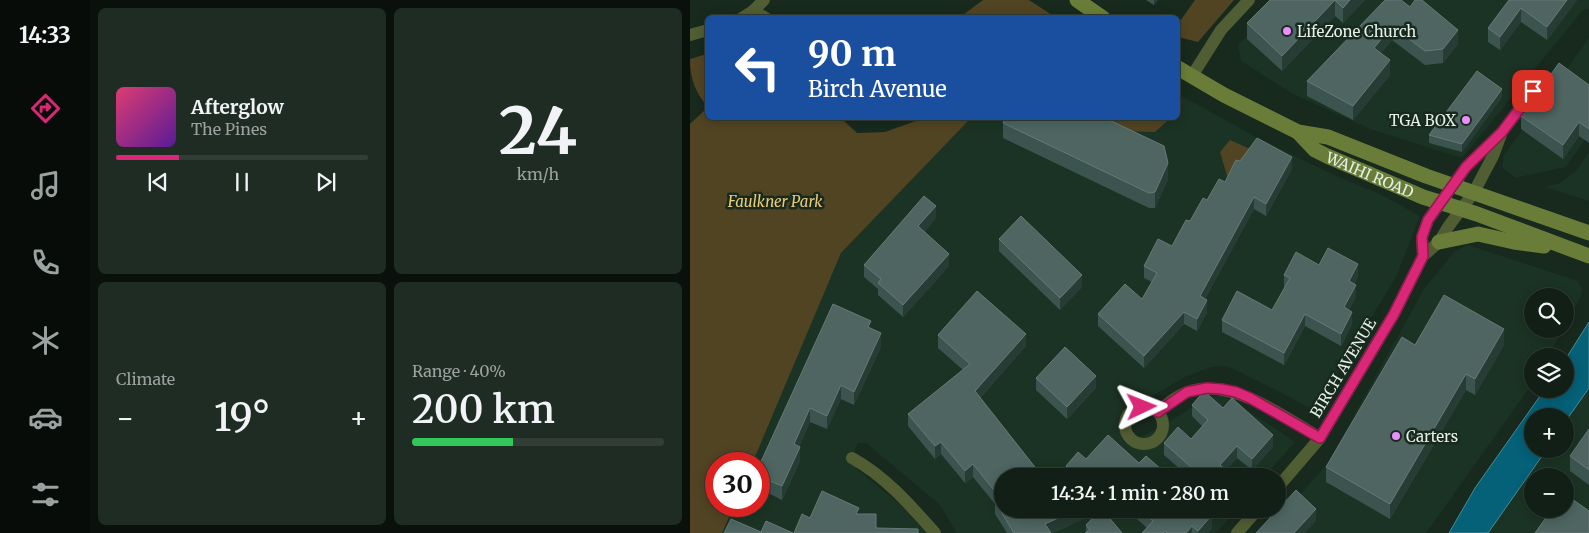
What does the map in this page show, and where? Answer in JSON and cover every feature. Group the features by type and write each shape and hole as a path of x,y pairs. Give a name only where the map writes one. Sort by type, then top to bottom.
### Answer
{"main road":[{"path":"1077,0 1099,15"},
{"name":"WAIHI ROAD","path":"1180,69 1224,95 1298,132 1328,138 1447,194 1589,233"},
{"name":"WAIHI ROAD","path":"1298,132 1315,150 1327,156 1421,196 1447,194 1468,201 1566,248 1589,256"},
{"path":"1439,242 1478,234 1514,242 1566,248"}],"street":[{"path":"747,14 764,0"},
{"path":"1192,76 1221,30 1249,0"},
{"path":"690,35 705,31"},
{"path":"1502,132 1533,91"},
{"name":"BIRCH AVENUE","path":"1423,256 1422,237 1428,220 1466,167 1502,132"},
{"name":"BIRCH AVENUE","path":"1286,478 1320,438 1394,314 1423,256 1439,242 1468,201 1493,156 1502,132"},
{"path":"1158,412 1187,392 1207,388 1221,389 1236,392 1250,398 1320,438"},
{"path":"852,458 874,472 914,508 936,533"},
{"path":"1237,533 1250,518"}],"shaded area":[{"path":"1282,0 1589,0 1589,9 1583,10 1462,158 1370,129 1291,93 1241,61 1238,45"},
{"path":"1589,38 1589,134 1566,167 1515,178 1502,167 1504,155"},
{"path":"1180,95 1258,138 1332,174 1382,195 1420,216 1397,275 1315,411 1227,366 1211,367 1185,377 1128,410 1127,431 1137,439 1159,428 1207,398 1222,394 1295,442 1272,468 994,468 994,518 1229,518 1216,533 957,533 939,504 866,443 858,443 851,459 858,470 914,516 927,533 722,533 729,517 770,517 770,452 757,452 841,253 969,120 1180,120"},
{"path":"1589,152 1589,201 1545,187 1560,183 1576,171"},
{"path":"1468,245 1578,281 1582,289 1581,296 1574,309 1574,288 1524,288 1524,338 1558,338 1552,348 1524,348 1524,395 1426,533 1266,533 1279,518 1286,518 1286,510 1327,464 1424,289 1454,252"},
{"path":"1589,381 1589,533 1485,533 1524,477 1524,518 1574,518 1574,468 1530,468 1537,458 1574,458 1574,408 1570,408"}],"green space":[{"path":"983,0 1029,0 1052,15 963,15"},
{"path":"1195,0 1234,0 1198,42 1180,38 1180,21"},
{"path":"705,55 705,103 694,84 690,59"},
{"name":"Faulkner Park","path":"705,110 705,120 843,120 857,133 885,132 918,120 969,120 841,253 757,452 705,452 705,517 729,517 722,533 690,533 690,124"},
{"path":"1089,120 1167,120 1155,132 1112,131"},
{"path":"1230,140 1250,149 1228,179 1220,152"}],"water":[{"path":"1589,322 1589,388 1574,409 1532,408 1539,398 1574,398 1573,348"},
{"path":"1524,419 1524,458 1541,458 1534,468 1524,468 1524,482 1488,533 1449,533 1475,488"}],"building":[{"path":"1270,0 1335,0 1282,56 1247,23"},
{"path":"1335,0 1350,0 1343,8"},
{"path":"1385,0 1401,0 1410,7 1415,0 1422,0 1458,30 1443,49 1425,51 1392,26 1374,48 1390,60 1353,106 1307,81"},
{"path":"1509,0 1567,0 1547,27 1521,8 1500,37 1488,28"},
{"path":"1559,63 1589,85 1589,129 1579,122 1563,145 1521,116"},
{"name":"TGA BOX","path":"1477,71 1502,89 1462,144 1429,135"},
{"path":"1004,120 1109,120 1164,146 1168,163 1155,192 1149,193 1003,123"},
{"path":"1257,138 1292,157 1266,204 1254,197 1200,296 1207,300 1197,319 1184,312 1144,356 1098,314 1125,284 1142,299 1157,273 1144,266 1158,239 1172,246 1186,220 1190,221 1203,198 1207,200 1219,179 1225,182 1236,160 1240,161"},
{"path":"924,196 936,206 918,226 949,254 903,305 878,283 881,279 864,265"},
{"path":"1021,216 1082,275 1060,298 999,239"},
{"path":"1328,248 1358,264 1349,281 1356,285 1344,307 1352,312 1341,334 1305,314 1284,353 1222,320 1237,291 1272,310 1290,278 1284,275 1296,252 1319,265"},
{"path":"977,291 1026,334 975,391 1036,468 994,468 994,490 973,464 965,471 941,442 935,446 908,414 970,364 938,335"},
{"name":"Carters","path":"1444,295 1504,329 1475,379 1466,374 1390,504 1326,467 1402,337 1415,345"},
{"path":"833,304 871,321 868,327 881,333 854,392 841,385 827,416 810,408 794,444 800,447 782,486 770,481 770,452 765,452"},
{"path":"1065,347 1096,376 1067,407 1036,378"},
{"path":"1204,391 1223,408 1232,398 1273,435 1252,459 1237,446 1220,465 1224,468 1192,468 1164,443 1178,427 1191,439 1208,420 1192,405"},
{"path":"1589,429 1589,470 1573,458 1574,450"},
{"path":"1108,435 1139,463 1146,456 1160,468 1068,468 1066,466 1078,452 1086,459"},
{"path":"1296,490 1316,509 1294,533 1256,533 1270,518 1286,518 1286,501"},
{"path":"822,491 859,508 856,514 876,514 876,528 918,529 918,533 794,533 802,514 810,518"},
{"path":"1574,500 1589,511 1589,533 1535,533 1546,518 1574,518"},
{"path":"1005,518 1058,518 1045,524 1051,533 1014,533"},
{"path":"1093,518 1110,518 1122,533 1085,533 1090,530 1086,525"},
{"path":"1150,518 1209,518 1198,531 1192,526 1186,533 1167,533 1165,531 1163,533 1142,533 1153,521"},
{"path":"731,519 761,532 766,521 793,533 724,533"}],"place":[{"name":"LifeZone Church","path":"1287,31"},
{"name":"TGA BOX","path":"1466,120"},
{"name":"Carters","path":"1396,436"}],"route":[{"path":"1142,407 1148,407 1158,412 1187,392 1207,388 1221,389 1236,392 1250,398 1320,438 1394,314 1423,256 1422,237 1428,220 1466,167 1502,132 1533,91"}]}
